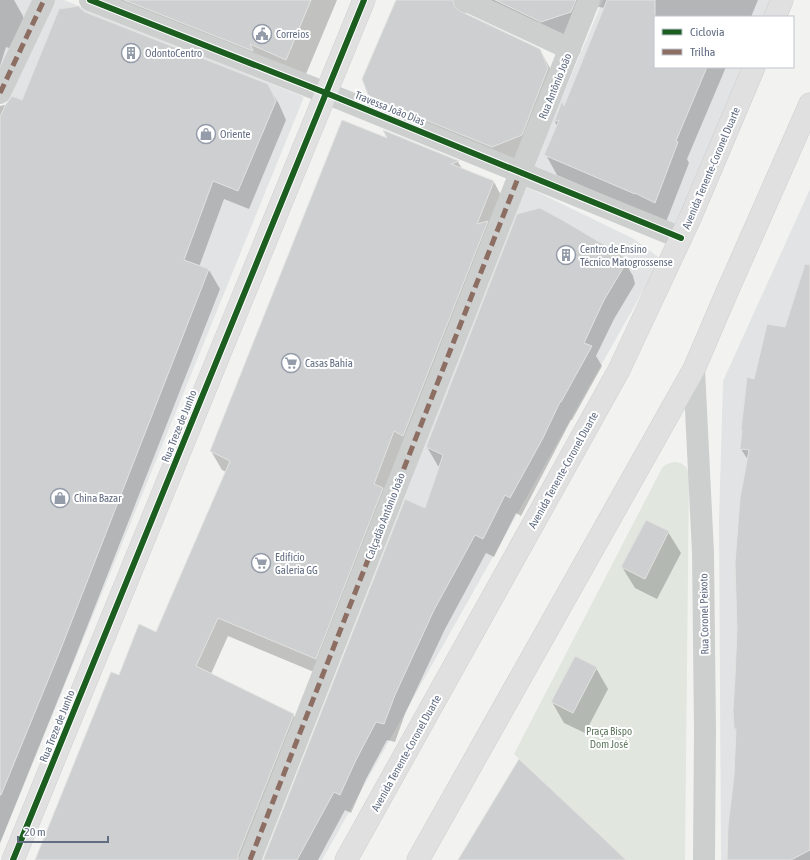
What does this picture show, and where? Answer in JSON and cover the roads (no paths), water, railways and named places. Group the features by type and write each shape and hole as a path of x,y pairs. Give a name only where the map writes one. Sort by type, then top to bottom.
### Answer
{"main road":[{"name":"Rua Treze de Junho","path":"13,860 364,0"},
{"path":"775,16 782,0"},
{"name":"Avenida Tenente-Coronel Duarte","path":"346,860 619,370 691,216 754,68"},
{"path":"418,860 694,369 810,104"}],"street":[{"path":"0,94 44,0"},
{"name":"Travessa João Dias","path":"90,0 326,93 681,238"},
{"path":"465,0 570,49"},
{"name":"Rua Antônio João","path":"520,173 589,0"},
{"name":"Calçadão Antônio João","path":"250,860 520,173"},
{"name":"Rua Coronel Peixoto","path":"694,369 703,553 705,730 704,860"}],"place":[{"name":"Correios","path":"262,34"},
{"name":"OdontoCentro","path":"131,53"},
{"name":"Oriente","path":"206,134"},
{"name":"Centro de Ensino Técnico Matogrossense","path":"566,255"},
{"name":"Casas Bahia","path":"291,363"},
{"name":"China Bazar","path":"60,498"},
{"name":"Edifício Galeria GG","path":"261,563"}],"park label":[{"name":"Praça Bispo Dom José","path":"609,737"}]}
